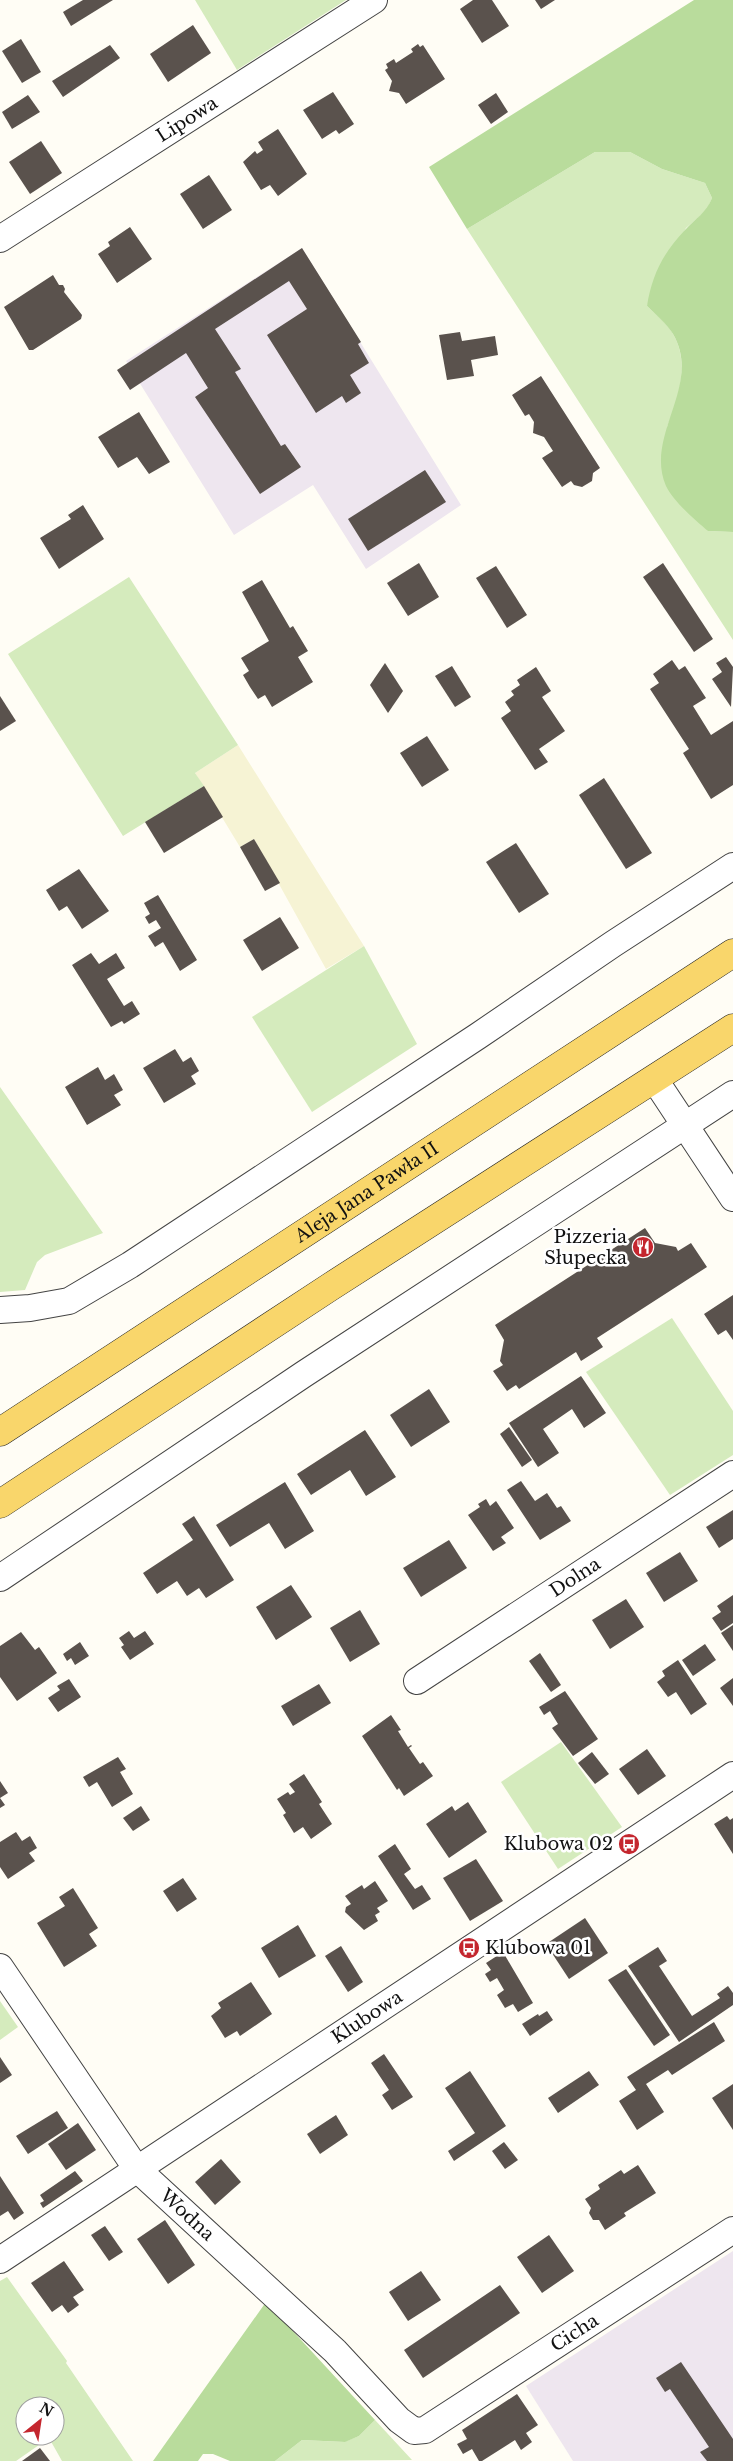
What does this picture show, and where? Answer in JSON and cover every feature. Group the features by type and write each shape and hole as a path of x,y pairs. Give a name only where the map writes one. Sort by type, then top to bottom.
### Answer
{"main road":[{"name":"Aleja Jana Pawła II","path":"0,1432 733,953"},
{"path":"0,1504 338,1282 733,1028"}],"street":[{"name":"Lipowa","path":"0,239 374,0"},
{"path":"0,1310 30,1308 69,1301 130,1266 733,866"},
{"path":"654,1080 733,1198"},
{"path":"0,1578 304,1374 733,1094"},
{"name":"Dolna","path":"417,1681 733,1474"},
{"name":"Klubowa","path":"0,2260 136,2168 733,1775"},
{"name":"Wodna","path":"0,1967 136,2168 328,2344 399,2420 414,2431"},
{"name":"Cicha","path":"414,2431 426,2430 733,2230"}],"shaded area":[{"path":"302,248 461,505 366,569 313,485 234,535 126,361"},
{"path":"238,745 364,946 326,969 254,839 240,847 195,773"},
{"path":"733,2251 733,2461 573,2461 526,2386"}],"green space":[{"path":"195,0 346,0 237,70"},
{"path":"694,0 733,0 733,532 708,531 679,504 666,486 661,467 662,448 678,391 681,373 680,353 673,334 647,306 655,274 670,247 704,212 710,203 712,198 705,183 662,169 630,152 595,152 467,229 429,167"},
{"path":"595,152 630,152 662,169 705,183 712,198 707,210 686,228 647,306 671,330 681,357 682,369 679,392 667,427 708,531 733,532 733,640 467,229"},
{"path":"129,577 238,745 195,773 204,786 123,836 8,654"},
{"path":"364,946 417,1044 312,1112 252,1017"},
{"path":"0,1087 103,1233 45,1255 37,1262 25,1290 0,1292"},
{"path":"672,1318 733,1411 733,1455 670,1495 586,1372"},
{"path":"561,1742 622,1827 558,1869 501,1782"},
{"path":"0,2001 18,2027 0,2040"},
{"path":"7,2277 67,2361 66,2363 133,2461 62,2461 54,2446 65,2446 65,2396 15,2396 15,2446 38,2446 16,2461 0,2461 0,2281"},
{"path":"266,2302 375,2420 359,2436 345,2442 302,2440 275,2461 230,2461 213,2454 203,2454 198,2461 153,2461"},
{"path":"375,2420 412,2460 275,2461 302,2440 344,2442 359,2436"}],"building":[{"path":"83,0 113,0 71,26 63,12"},
{"path":"473,0 492,0 509,26 482,43 460,9"},
{"path":"535,0 555,0 541,9"},
{"path":"193,25 211,53 168,82 150,54"},
{"path":"21,39 41,72 22,83 2,51"},
{"path":"418,44 420,47 423,45 445,79 406,104 399,93 389,91 392,81 385,70 388,68 386,64 394,59 396,63 413,52 411,49"},
{"path":"110,45 120,58 63,97 52,81"},
{"path":"333,92 354,124 339,134 336,130 322,139 303,110"},
{"path":"496,93 508,112 491,124 478,105"},
{"path":"28,95 40,112 12,129 2,112"},
{"path":"278,129 307,174 278,196 270,185 261,190 243,162 255,151 257,154 263,150 258,142"},
{"path":"41,141 62,173 30,194 9,162"},
{"path":"209,175 232,210 203,229 180,194"},
{"path":"130,227 152,259 117,283 98,254 110,246 108,242"},
{"path":"302,248 361,342 358,344 369,363 350,375 361,393 346,403 342,396 316,413 267,335 307,309 289,281 215,329 241,369 235,372 281,446 285,444 301,467 260,494 195,397 208,388 186,353 130,390 117,370"},
{"path":"53,275 59,285 63,285 64,292 82,315 81,319 33,350 29,350 4,307"},
{"path":"460,332 462,341 495,336 498,355 471,360 474,376 447,380 439,335"},
{"path":"541,376 600,468 593,473 592,481 582,487 574,485 571,481 562,487 542,458 553,451 544,437 533,433 534,422 529,414 525,416 512,395"},
{"path":"139,412 170,462 149,474 137,457 118,468 98,437"},
{"path":"425,470 446,502 368,551 348,519"},
{"path":"83,505 104,539 59,569 40,538 71,519 68,515"},
{"path":"419,563 439,597 408,616 387,583"},
{"path":"663,563 713,639 694,652 643,577"},
{"path":"496,566 527,615 507,628 476,578"},
{"path":"262,580 290,628 293,626 308,651 298,657 313,682 272,707 265,695 258,699 250,687 243,675 249,671 241,658 269,641 242,592"},
{"path":"726,657 733,667 731,707 712,679 722,672 716,663"},
{"path":"672,660 679,670 685,666 706,698 693,706 711,735 733,721 733,785 711,799 683,753 689,749 650,689 659,683 653,674"},
{"path":"385,663 403,691 388,713 370,685"},
{"path":"452,666 471,697 455,707 435,676"},
{"path":"536,667 551,691 542,697 565,731 539,749 548,762 535,770 501,718 511,711 505,702 514,695 511,691 520,685 517,680"},
{"path":"0,696 16,721 0,731"},
{"path":"427,736 449,770 422,787 400,753"},
{"path":"604,778 652,853 626,869 579,795"},
{"path":"204,786 223,817 164,853 145,822"},
{"path":"254,839 280,883 265,891 240,847"},
{"path":"516,843 549,894 519,913 486,862"},
{"path":"79,869 109,911 82,929 67,906 59,911 46,890"},
{"path":"158,895 197,960 180,971 163,942 155,947 148,936 161,928 156,920 149,924 145,917 150,914 144,903"},
{"path":"280,917 299,948 262,971 243,940"},
{"path":"91,953 99,964 116,953 125,968 107,979 124,1006 132,1001 140,1014 124,1024 122,1021 111,1027 72,965"},
{"path":"175,1049 183,1062 191,1057 199,1071 191,1076 196,1084 164,1103 143,1068"},
{"path":"98,1067 105,1080 114,1074 123,1090 114,1095 121,1105 87,1125 65,1087"},
{"path":"645,1228 655,1243 676,1247 678,1251 691,1243 707,1267 597,1338 603,1347 581,1361 576,1352 519,1389 516,1385 507,1391 493,1371 503,1365 500,1361 504,1340 495,1325"},
{"path":"733,1295 733,1340 726,1330 718,1335 704,1314"},
{"path":"581,1376 606,1413 584,1428 572,1409 543,1429 559,1453 538,1467 509,1423"},
{"path":"429,1389 450,1422 411,1447 390,1415"},
{"path":"509,1427 532,1460 522,1467 500,1434"},
{"path":"365,1430 396,1477 366,1496 350,1470 311,1495 297,1474"},
{"path":"521,1481 535,1501 547,1493 557,1508 561,1506 571,1521 540,1540 507,1490"},
{"path":"285,1482 314,1531 285,1549 269,1523 230,1547 216,1525"},
{"path":"486,1499 490,1506 496,1501 514,1528 501,1537 506,1543 493,1551 468,1515 480,1507 478,1504"},
{"path":"733,1510 733,1539 719,1548 706,1527"},
{"path":"194,1516 234,1580 206,1598 199,1588 187,1596 177,1581 157,1594 143,1573 193,1540 182,1524"},
{"path":"449,1540 467,1568 421,1597 403,1568"},
{"path":"680,1552 698,1581 664,1602 646,1573"},
{"path":"291,1585 312,1617 276,1640 256,1607"},
{"path":"733,1595 733,1623 721,1631 712,1618 721,1612 717,1606"},
{"path":"626,1599 644,1627 610,1649 592,1620"},
{"path":"360,1610 380,1644 350,1662 330,1628"},
{"path":"733,1625 733,1651 721,1633"},
{"path":"129,1631 134,1638 145,1631 154,1644 130,1660 121,1647 124,1645 119,1638"},
{"path":"21,1632 35,1650 39,1647 57,1673 17,1701 0,1677 0,1646"},
{"path":"80,1642 89,1656 75,1665 71,1658 67,1661 63,1654"},
{"path":"705,1644 716,1660 693,1676 682,1660"},
{"path":"540,1653 561,1685 551,1692 529,1661"},
{"path":"678,1660 707,1704 691,1715 676,1692 668,1697 657,1682 665,1676 662,1671"},
{"path":"733,1678 733,1706 720,1688"},
{"path":"69,1679 81,1697 58,1712 48,1698 60,1690 57,1686"},
{"path":"319,1684 331,1703 293,1726 281,1706"},
{"path":"565,1691 598,1739 573,1756 552,1728 558,1724 550,1711 544,1715 539,1707"},
{"path":"391,1715 401,1730 398,1731 408,1747 412,1746 409,1748 420,1764 423,1762 433,1776 404,1796 399,1788 397,1790 362,1736"},
{"path":"647,1749 666,1776 638,1795 619,1769"},
{"path":"592,1752 609,1774 595,1784 578,1763"},
{"path":"118,1757 126,1769 120,1772 133,1794 112,1807 97,1782 89,1787 83,1777"},
{"path":"304,1774 322,1802 319,1804 332,1824 311,1839 303,1827 294,1833 283,1815 286,1813 277,1799 288,1792 290,1795 295,1792 289,1784"},
{"path":"0,1781 8,1793 0,1798"},
{"path":"0,1798 5,1805 0,1808"},
{"path":"468,1802 487,1832 449,1858 426,1824 452,1806 455,1811"},
{"path":"141,1806 150,1820 133,1831 123,1818"},
{"path":"727,1816 730,1820 733,1818 733,1854 714,1824"},
{"path":"16,1832 22,1841 30,1836 37,1848 29,1853 35,1861 8,1879 0,1867 0,1842"},
{"path":"395,1844 411,1869 404,1874 415,1889 422,1885 431,1899 413,1910 378,1856"},
{"path":"476,1859 503,1901 470,1921 443,1878"},
{"path":"183,1878 197,1899 177,1912 163,1891"},
{"path":"375,1881 388,1901 377,1908 380,1912 375,1915 378,1921 364,1930 345,1912 346,1907 351,1904 345,1896 362,1885 364,1889"},
{"path":"73,1888 98,1928 89,1934 97,1946 64,1967 37,1923 65,1906 59,1897"},
{"path":"585,1918 608,1953 569,1979 546,1944"},
{"path":"298,1925 316,1956 279,1978 261,1948"},
{"path":"341,1946 363,1982 348,1992 325,1956"},
{"path":"658,1947 667,1961 659,1966 692,2016 720,1998 717,1994 728,1986 733,1993 733,2005 679,2042 628,1966"},
{"path":"503,1952 533,2003 518,2012 513,2004 505,2008 497,1995 504,1990 497,1978 490,1982 485,1974 491,1970 486,1963"},
{"path":"626,1969 670,2035 654,2046 608,1980"},
{"path":"251,1982 272,2014 240,2036 237,2031 225,2038 211,2016 221,2008 218,2003"},
{"path":"547,2011 553,2020 530,2036 522,2024"},
{"path":"714,2022 725,2041 672,2075 668,2070 646,2084 664,2112 637,2130 619,2101 636,2090 627,2077"},
{"path":"384,2054 413,2097 392,2110 382,2095 389,2090 371,2063"},
{"path":"0,2057 12,2075 0,2083"},
{"path":"470,2071 506,2126 454,2161 448,2151 475,2133 445,2088"},
{"path":"589,2071 599,2085 558,2113 548,2098"},
{"path":"733,2084 733,2130 712,2098"},
{"path":"57,2111 68,2128 28,2154 16,2136"},
{"path":"336,2115 348,2135 320,2154 307,2134"},
{"path":"78,2123 96,2150 66,2170 48,2144"},
{"path":"504,2142 518,2160 505,2169 492,2151"},
{"path":"221,2159 241,2182 215,2205 195,2182"},
{"path":"638,2165 656,2193 624,2213 626,2216 605,2230 599,2220 593,2220 589,2213 591,2208 585,2199 600,2189 598,2185 621,2170 624,2174"},
{"path":"75,2171 83,2181 43,2208 40,2203 44,2201 40,2195"},
{"path":"0,2176 24,2213 14,2220 8,2211 0,2216"},
{"path":"165,2220 195,2265 168,2284 137,2239"},
{"path":"105,2226 123,2252 109,2261 91,2235"},
{"path":"549,2235 574,2271 542,2293 517,2257"},
{"path":"64,2261 84,2290 73,2297 79,2305 68,2313 62,2305 52,2312 31,2283"},
{"path":"421,2271 441,2300 408,2321 389,2292"},
{"path":"500,2285 520,2313 423,2378 404,2350"},
{"path":"681,2362 733,2439 733,2461 707,2461 700,2452 709,2447 670,2389 665,2392 656,2378"},
{"path":"517,2394 538,2425 526,2433 532,2442 521,2450 515,2440 482,2461 479,2461 472,2449 463,2454 457,2444 467,2439 462,2430"},
{"path":"40,2448 50,2461 22,2461"}],"place":[{"name":"Pizzeria Słupecka","path":"643,1247"},
{"name":"Klubowa 02","path":"629,1844"},
{"name":"Klubowa 01","path":"469,1948"}]}
